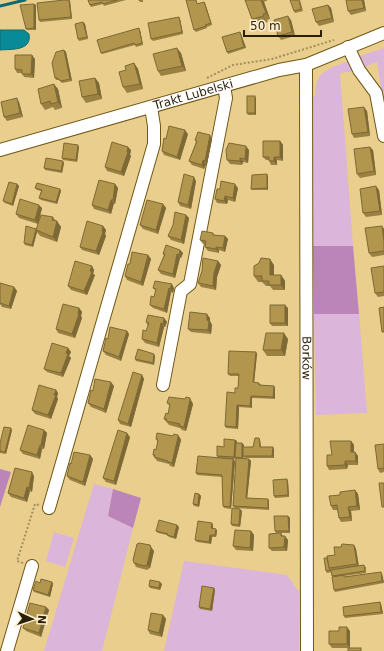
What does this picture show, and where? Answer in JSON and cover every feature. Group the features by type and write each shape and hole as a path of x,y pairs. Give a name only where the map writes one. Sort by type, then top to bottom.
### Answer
{"street":[{"name":"Trakt Lubelski","path":"0,150 224,86 306,65 384,33"},
{"path":"348,47 359,70 376,93 384,136"},
{"name":"Borków","path":"306,65 307,651"},
{"path":"163,385 181,291 190,284 226,98 224,86"},
{"path":"49,508 154,144 154,126 151,107"},
{"path":"7,651 32,566"}],"path":[{"path":"32,566 18,561 35,504 49,508"}],"shaded area":[{"path":"384,48 384,107 377,62 362,68 357,57"},
{"path":"349,61 355,71 340,73 353,246 313,246 313,115 311,115 311,96 315,96 317,81 324,72"},
{"path":"313,246 353,246 359,314 314,314"},
{"path":"314,314 359,314 367,413 316,415"},
{"path":"0,469 11,472 0,507"},
{"path":"94,484 113,489 108,516 133,528 102,651 44,651"},
{"path":"113,489 141,498 133,528 108,516"},
{"path":"54,532 74,538 65,567 46,561"},
{"path":"184,561 287,575 299,592 299,651 164,651"}],"water":[{"path":"0,30 24,30 29,34 29,40 27,44 20,48 0,50"}],"building":[{"path":"69,0 71,17 39,20 37,3"},
{"path":"88,0 117,0 103,4 102,2 90,5"},
{"path":"186,0 196,0 197,4 204,2 211,23 194,30"},
{"path":"245,0 261,0 266,13 263,14 264,16 252,19"},
{"path":"290,0 299,0 301,9 294,11"},
{"path":"346,0 362,0 364,8 348,11"},
{"path":"34,4 34,28 26,29 20,5"},
{"path":"328,5 332,18 316,22 312,9"},
{"path":"288,16 292,32 278,36 274,20"},
{"path":"179,17 182,32 151,39 148,23"},
{"path":"83,22 87,37 78,39 75,24"},
{"path":"139,28 142,43 135,45 134,43 101,53 97,40"},
{"path":"240,32 244,47 227,52 222,37"},
{"path":"177,48 182,66 158,71 153,54"},
{"path":"64,50 70,79 61,81 55,78 52,63 56,52"},
{"path":"15,55 32,55 31,74 22,74 22,70 15,69"},
{"path":"134,63 140,84 123,87 119,72 126,70 125,66"},
{"path":"95,78 98,94 82,97 79,81"},
{"path":"54,84 58,102 51,104 50,101 41,104 38,89"},
{"path":"247,96 255,96 255,113 247,113"},
{"path":"17,98 20,113 4,117 1,102"},
{"path":"364,107 368,132 352,134 348,109"},
{"path":"169,126 185,130 177,157 162,151 164,138 166,139"},
{"path":"198,132 210,135 205,161 203,160 202,165 189,161 197,141 195,140"},
{"path":"263,141 280,141 280,157 274,157 274,161 269,161 269,157 263,157"},
{"path":"112,142 128,147 128,152 121,172 105,167"},
{"path":"64,143 78,145 76,160 62,158"},
{"path":"229,143 246,146 245,159 240,158 240,161 227,160 226,150"},
{"path":"370,147 374,171 357,174 354,149"},
{"path":"46,158 63,161 61,171 44,168"},
{"path":"184,174 194,177 188,205 178,202"},
{"path":"267,174 267,188 251,189 252,175"},
{"path":"99,180 115,184 113,200 111,200 108,210 92,205"},
{"path":"221,181 235,184 233,198 225,196 224,201 215,199 217,189 220,189"},
{"path":"9,182 17,184 12,204 3,201"},
{"path":"37,183 60,189 56,202 39,198 42,190 35,188"},
{"path":"376,186 380,211 363,213 360,189"},
{"path":"20,199 39,205 35,220 16,214"},
{"path":"147,200 163,204 156,230 140,225"},
{"path":"175,212 186,215 181,240 168,236 173,225"},
{"path":"41,215 53,217 52,220 57,221 53,237 36,230"},
{"path":"87,221 103,226 103,232 96,251 80,247"},
{"path":"26,226 36,229 32,245 24,243"},
{"path":"382,226 384,251 369,253 365,228"},
{"path":"202,231 213,233 213,235 225,236 223,248 216,247 216,249 205,247 206,241 200,240"},
{"path":"166,245 180,250 179,255 177,254 173,274 158,270 165,254 163,254"},
{"path":"132,252 148,255 141,282 125,276 128,264 130,264"},
{"path":"203,258 218,261 214,273 213,286 198,283 202,271"},
{"path":"261,258 270,259 270,275 281,275 281,285 269,285 269,281 262,281 262,276 254,276 254,266 259,263"},
{"path":"75,261 92,266 90,271 92,272 84,291 68,286"},
{"path":"384,266 384,292 375,293 371,268"},
{"path":"155,281 172,284 170,289 169,288 164,309 150,305 151,296 154,297 156,289 153,288"},
{"path":"0,283 14,287 9,306 0,303"},
{"path":"63,304 79,308 79,314 72,334 56,329"},
{"path":"270,305 285,305 285,323 270,323"},
{"path":"384,307 384,332 382,332 379,308"},
{"path":"190,312 207,314 207,320 209,321 208,330 188,329"},
{"path":"148,315 164,318 163,324 161,323 157,343 142,339 143,330 146,331 149,323 146,322"},
{"path":"110,327 127,331 119,357 103,351 106,338 108,339"},
{"path":"266,333 284,333 281,350 263,350"},
{"path":"52,343 68,348 66,353 68,354 61,373 44,369"},
{"path":"138,349 154,354 153,363 135,359"},
{"path":"229,351 256,352 253,382 259,383 259,385 274,386 273,397 251,396 250,406 237,405 236,427 225,426 227,392 235,393 235,388 238,388 239,374 228,374"},
{"path":"133,372 142,375 128,424 118,420"},
{"path":"95,379 111,382 104,409 88,403 91,390 93,391"},
{"path":"39,385 56,390 54,395 56,395 48,415 32,410"},
{"path":"169,397 185,399 186,397 190,398 184,427 179,426 180,424 166,421 167,419 164,419 166,413 168,414 170,404 167,403"},
{"path":"28,425 44,430 37,455 20,450"},
{"path":"4,427 11,428 5,452 0,451 0,443"},
{"path":"118,430 127,433 114,481 103,478"},
{"path":"157,433 173,436 174,434 178,435 172,463 154,457 155,455 153,455 154,449 156,450 158,440 156,439"},
{"path":"255,438 259,438 260,447 273,447 272,456 243,456 243,447 253,447"},
{"path":"224,439 235,440 234,457 217,456 217,446 224,447"},
{"path":"330,441 351,441 351,452 355,452 356,461 345,461 345,465 327,466 327,455 332,455"},
{"path":"236,443 242,443 242,458 235,457"},
{"path":"384,444 384,468 378,469 375,445"},
{"path":"74,452 90,455 83,482 67,476"},
{"path":"198,456 233,459 230,507 223,506 222,475 196,473"},
{"path":"236,458 249,459 246,498 268,499 268,508 233,506"},
{"path":"15,468 32,472 29,488 27,487 24,498 8,493"},
{"path":"287,479 288,495 274,496 273,480"},
{"path":"379,483 384,483 384,507 382,507"},
{"path":"355,490 357,506 348,507 350,517 339,518 337,505 331,506 329,496 340,495 340,492"},
{"path":"195,493 199,494 198,505 193,504"},
{"path":"232,508 240,509 239,525 231,524"},
{"path":"274,516 288,516 289,531 275,531"},
{"path":"159,520 177,525 174,537 156,531"},
{"path":"198,521 212,523 211,528 216,529 215,535 210,535 209,542 195,540"},
{"path":"235,530 251,531 250,548 233,546"},
{"path":"281,533 281,536 285,536 284,547 269,548 269,534"},
{"path":"137,544 150,545 151,548 147,565 144,566 134,563 133,560"},
{"path":"342,544 354,545 357,564 329,568 327,556 335,555 334,547 341,547"},
{"path":"324,558 327,558 330,570 326,571"},
{"path":"364,565 365,571 332,576 331,570"},
{"path":"381,572 382,581 334,590 332,577 344,575 344,577"},
{"path":"41,579 52,582 48,595 33,590 36,581 40,583"},
{"path":"150,580 160,582 159,588 149,586"},
{"path":"202,586 214,588 210,609 199,607"},
{"path":"380,602 381,612 344,616 343,607"},
{"path":"30,603 46,607 39,633 23,628"},
{"path":"151,613 163,615 159,633 148,630"},
{"path":"339,627 347,627 347,644 329,644 329,631 339,631"},
{"path":"348,648 361,648 361,651 348,651"}],"waterway":[{"path":"0,6 25,0"}]}
